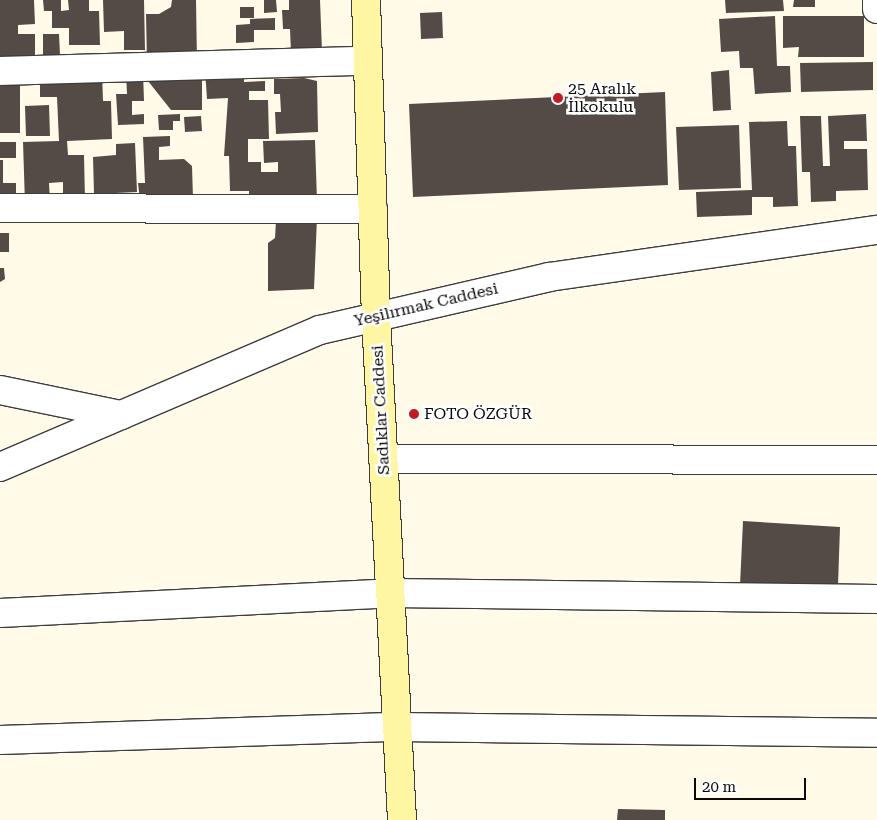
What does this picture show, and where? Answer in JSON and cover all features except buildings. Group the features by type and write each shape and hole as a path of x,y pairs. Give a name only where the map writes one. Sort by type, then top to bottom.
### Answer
{"main road":[{"name":"Sadıklar Caddesi","path":"366,0 376,317 402,820"}],"street":[{"path":"877,0 877,10"},
{"path":"0,71 368,60"},
{"path":"0,208 373,210"},
{"name":"Yeşilırmak Caddesi","path":"0,467 320,330 549,277 877,230"},
{"path":"0,390 121,415"},
{"path":"383,459 877,460"},
{"path":"0,613 390,593 877,599"},
{"path":"0,740 397,727 877,733"}],"place":[{"name":"25 Aralık İlkokulu","path":"558,98"},
{"name":"FOTO ÖZGÜR","path":"414,414"}]}
